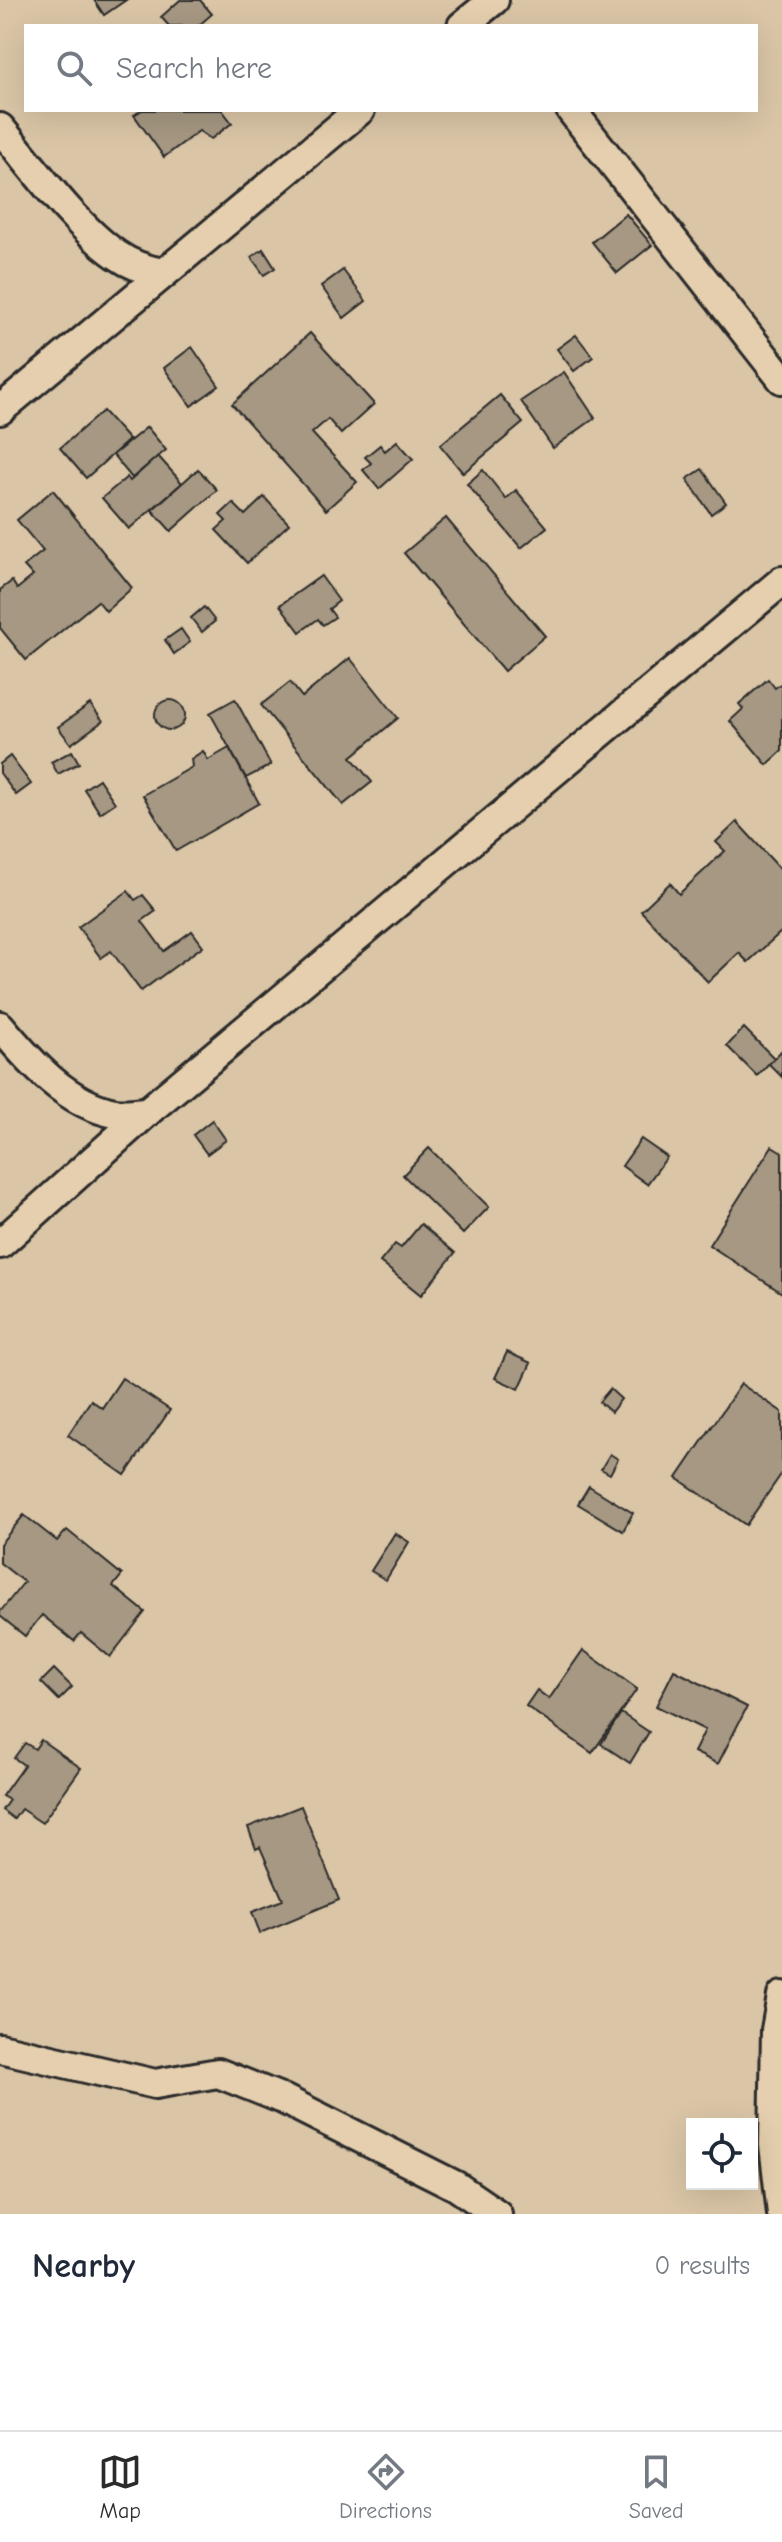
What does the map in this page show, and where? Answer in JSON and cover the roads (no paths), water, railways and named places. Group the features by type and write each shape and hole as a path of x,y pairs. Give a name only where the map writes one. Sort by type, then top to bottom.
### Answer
{"street":[{"path":"466,24 496,10"},
{"path":"0,410 358,112"},
{"path":"573,112 782,379"},
{"path":"0,128 95,236 117,256 144,269 163,273"},
{"path":"0,1244 147,1112 782,581"},
{"path":"0,1026 28,1060 77,1099 116,1113 147,1112"},
{"path":"782,1996 776,2030 774,2145 782,2214"},
{"path":"0,2048 155,2084 218,2073 283,2099 456,2186 497,2214"}]}
